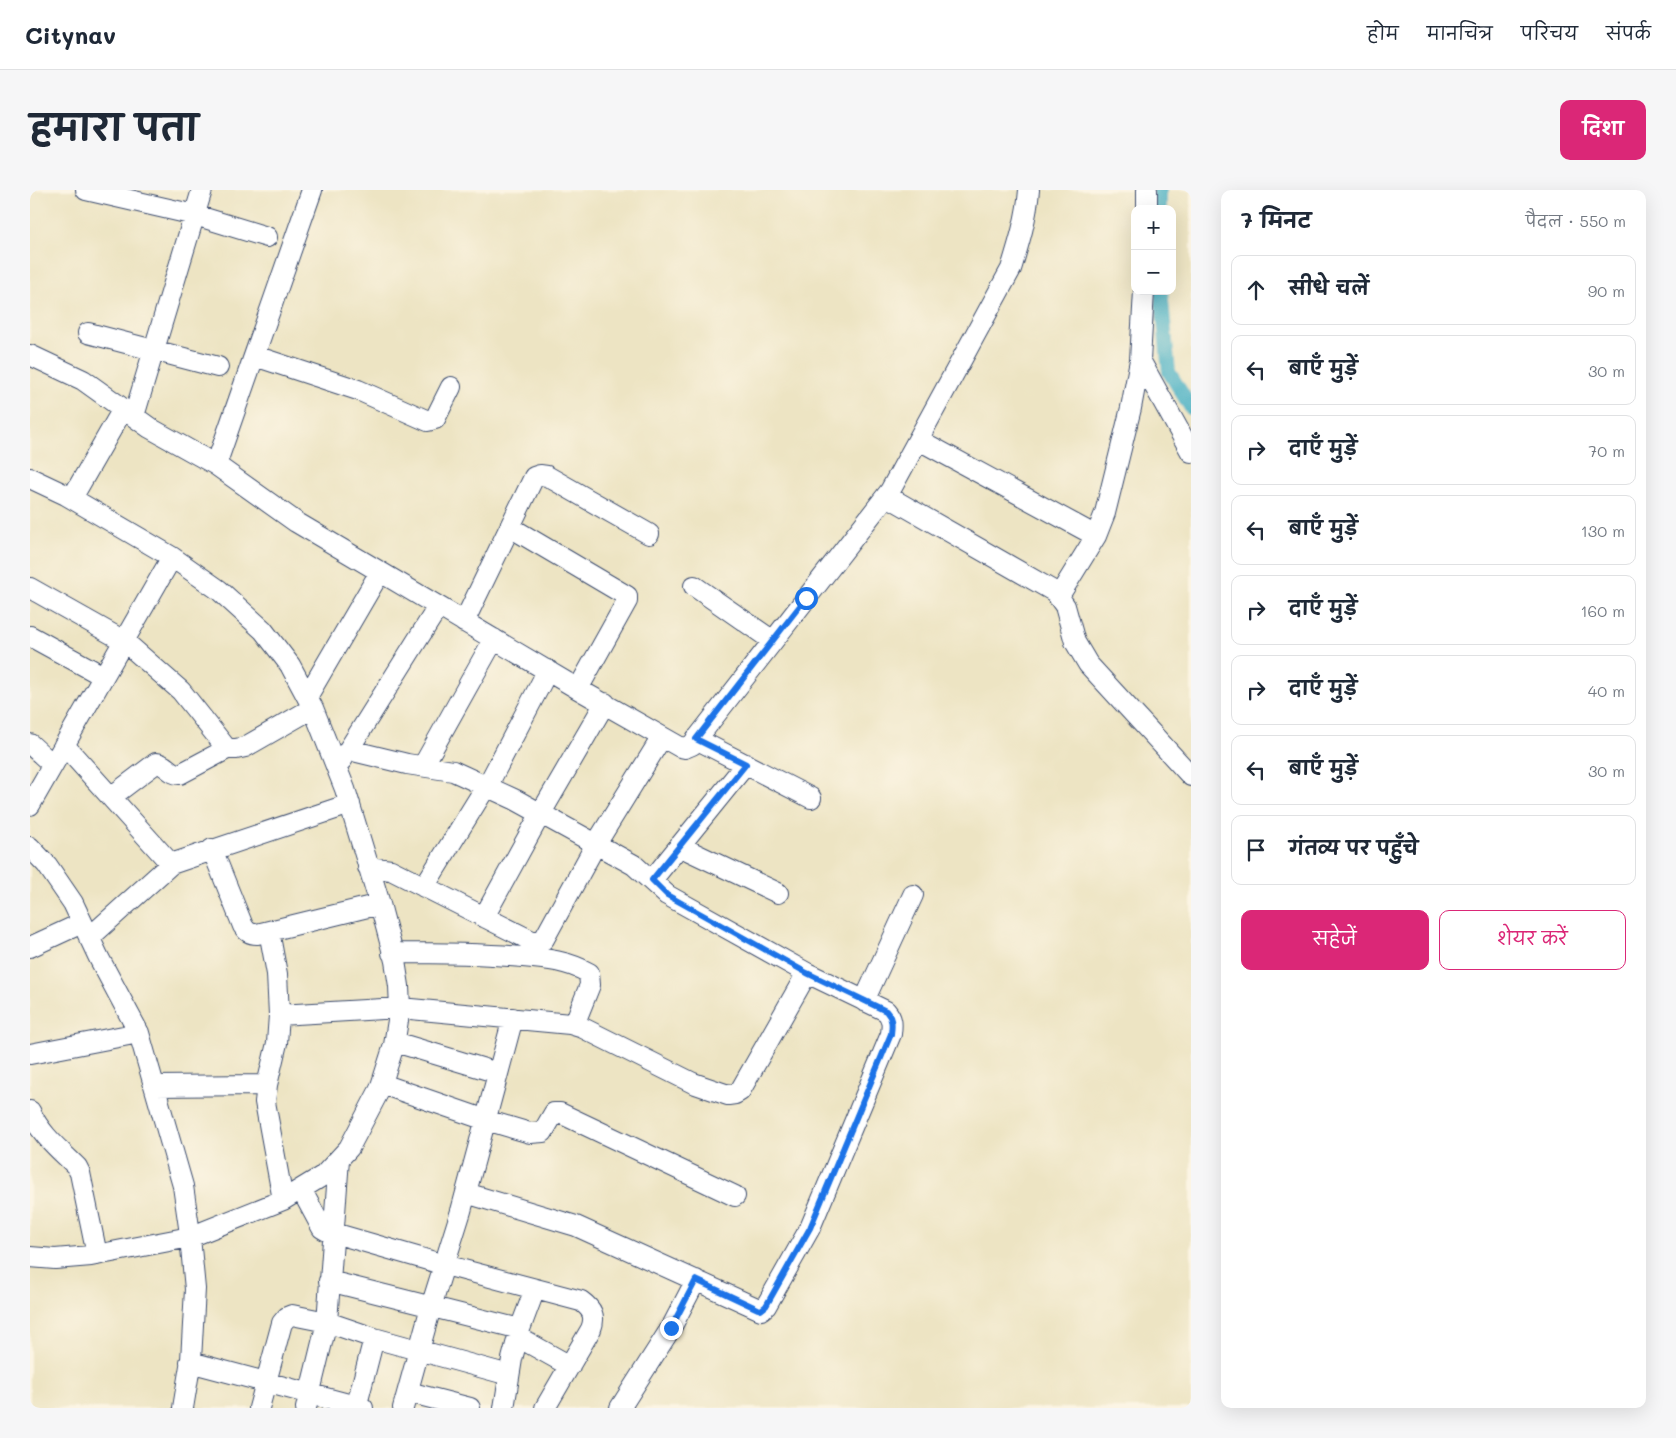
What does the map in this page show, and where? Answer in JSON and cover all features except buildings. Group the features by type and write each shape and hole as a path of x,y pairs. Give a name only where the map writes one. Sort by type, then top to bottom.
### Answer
{"street":[{"path":"86,190 195,215 267,236"},
{"path":"72,498 128,413 155,351 202,190"},
{"path":"216,464 312,190"},
{"path":"31,358 83,380 150,428 216,464 282,513 438,607 662,737 685,748 692,745 887,496 1011,269 1020,240 1029,190"},
{"path":"1147,190 1147,205"},
{"path":"1059,596 1096,536 1106,513 1131,408 1140,360 1144,295"},
{"path":"88,333 218,367"},
{"path":"255,356 358,390 428,421 435,419 450,386"},
{"path":"1140,360 1191,452"},
{"path":"919,440 1096,536"},
{"path":"464,622 534,477 540,475 547,476 649,534"},
{"path":"30,478 72,498 172,557 219,590 263,630 290,664 310,703 350,804 380,904 399,986 400,1008 395,1042 382,1084 349,1148 324,1175 283,1200 190,1237 97,1254 55,1259 30,1256"},
{"path":"887,496 1055,592 1065,606 1075,642 1088,664 1191,776"},
{"path":"510,527 627,596 627,601 578,688"},
{"path":"30,805 172,557"},
{"path":"111,797 156,763 160,763 176,774 180,774 227,749 245,747 310,703 380,572"},
{"path":"694,586 773,641"},
{"path":"31,592 124,641 181,691 227,749"},
{"path":"337,768 438,607"},
{"path":"30,636 104,676"},
{"path":"423,766 494,639"},
{"path":"424,887 486,786 548,670"},
{"path":"484,917 541,813 605,704"},
{"path":"545,951 544,939 596,844 662,737"},
{"path":"696,739 811,798"},
{"path":"30,744 53,765"},
{"path":"64,745 171,864"},
{"path":"348,750 407,764 453,771 541,813 634,865 667,895 807,973 886,1011 892,1023 891,1034 817,1211 766,1306 761,1310 576,1226 466,1193"},
{"path":"652,880 746,764"},
{"path":"30,946 86,931 171,864 350,804"},
{"path":"680,846 778,893"},
{"path":"30,847 47,865 73,903 139,1033 183,1186 195,1289 190,1362 183,1408"},
{"path":"212,849 246,932 251,934 380,904"},
{"path":"368,867 391,870 530,940 545,951 577,966 589,974 590,985 574,1025"},
{"path":"864,1001 913,895"},
{"path":"270,931 277,974 280,1015 277,1043 265,1102 283,1200"},
{"path":"392,953 545,951"},
{"path":"280,1015 400,1008 556,1021 583,1028 693,1083 728,1095 740,1091 807,973"},
{"path":"470,1408 406,1400 430,1308 466,1193 512,1018"},
{"path":"30,1054 139,1033"},
{"path":"395,1042 498,1073"},
{"path":"382,1084 486,1120 534,1134 543,1132 554,1113 560,1114 735,1196"},
{"path":"155,1086 267,1086"},
{"path":"30,1111 38,1126 47,1137 80,1172 97,1254"},
{"path":"308,1401 326,1322 339,1159"},
{"path":"300,1189 322,1228 333,1233 581,1301 590,1308 594,1316 591,1330 545,1408"},
{"path":"620,1408 671,1328 696,1280"},
{"path":"329,1281 519,1333 570,1366"},
{"path":"504,1408 509,1375 519,1333 535,1289"},
{"path":"259,1408 282,1324 287,1317 292,1315 326,1322 418,1351 509,1375"},
{"path":"190,1362 267,1382 308,1401 359,1407 374,1338"}],"waterway":[{"path":"1160,190 1160,205"},
{"path":"1161,295 1169,372 1191,408"}],"route":[{"path":"671,1328 696,1280 758,1309 764,1309 810,1228 891,1034 892,1023 886,1011 807,973 667,895 652,880 746,764 696,739 806,598"}]}
